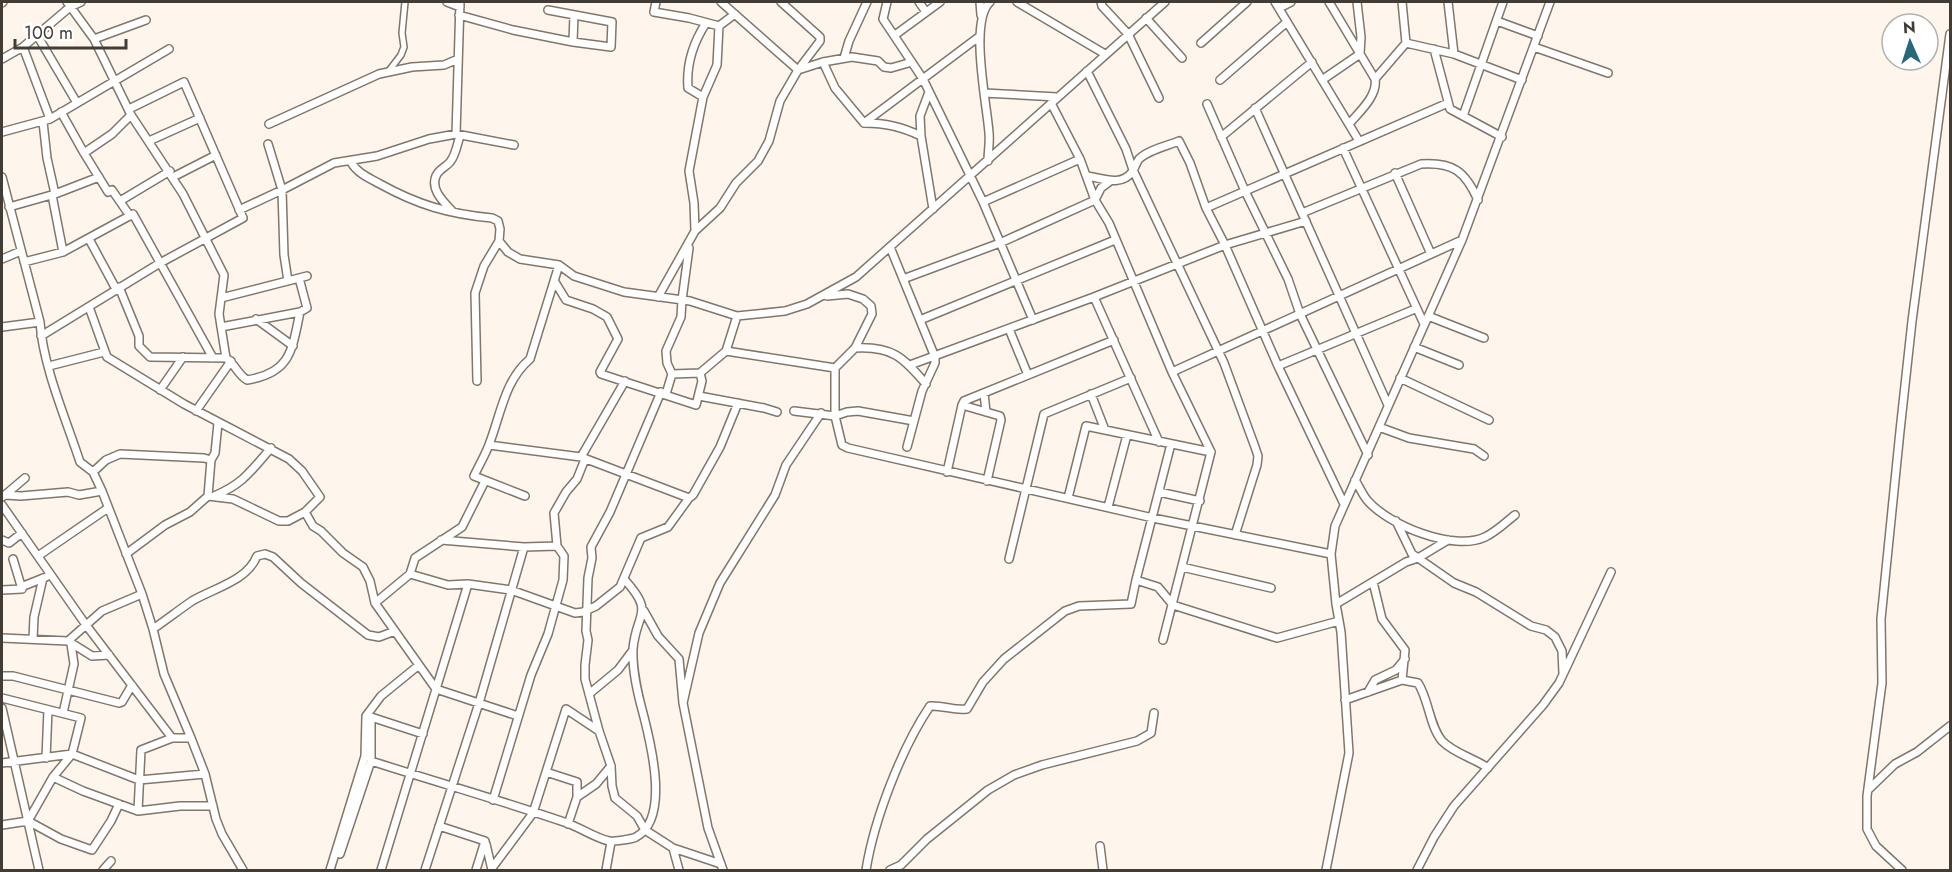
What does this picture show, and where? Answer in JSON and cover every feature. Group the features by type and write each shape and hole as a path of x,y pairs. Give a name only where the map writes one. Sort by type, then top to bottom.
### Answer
{"street":[{"path":"2,59 24,47 68,4 81,2"},
{"path":"388,72 404,47 402,33 405,2"},
{"path":"447,2 513,30 611,47 612,22 548,10"},
{"path":"656,2 654,12 719,26 735,14"},
{"path":"721,2 798,70"},
{"path":"658,297 695,231 720,208 736,183 758,162 769,141 780,101 798,70 820,41 820,36 781,2"},
{"path":"844,58 849,41 867,2"},
{"path":"887,2 883,19 923,79 983,202 1033,320"},
{"path":"919,2 926,12"},
{"path":"895,35 940,2"},
{"path":"980,2 980,36 989,134 988,161"},
{"path":"981,17 985,6 990,2"},
{"path":"1017,2 1105,54"},
{"path":"1101,2 1102,6 1128,34 1159,98"},
{"path":"499,241 508,252 520,259 559,266 574,276 624,292 690,301 737,316 785,311 807,304 856,277 1165,2"},
{"path":"1201,43 1247,2"},
{"path":"1292,2 1277,5 1359,141"},
{"path":"1329,2 1375,79 1374,93 1349,124"},
{"path":"1357,2 1361,37 1360,54"},
{"path":"1375,79 1406,43 1402,2"},
{"path":"1448,2 1454,54"},
{"path":"1463,116 1503,2"},
{"path":"1326,870 1349,753 1339,621 1331,554 1335,526 1462,240 1550,2"},
{"path":"68,4 93,39 130,112 172,174 224,275 219,314 221,327 229,360 241,377 247,380 257,379 277,371 284,364 293,346 300,312"},
{"path":"453,213 436,192 434,186 436,176 450,162 454,154 458,135 460,8"},
{"path":"573,42 574,15"},
{"path":"1146,18 1182,58"},
{"path":"93,39 146,20"},
{"path":"1497,21 1538,36"},
{"path":"1220,80 1287,22"},
{"path":"703,97 688,88 687,78 691,52 706,23"},
{"path":"695,231 689,171 703,97 717,65 719,26"},
{"path":"1902,870 1876,846 1867,829 1868,790 1882,683 1881,619 1908,354 1950,34"},
{"path":"37,36 77,103"},
{"path":"864,123 980,36"},
{"path":"1406,43 1454,54 1522,80"},
{"path":"24,47 46,121 47,158 63,252"},
{"path":"1534,47 1608,73"},
{"path":"2,132 46,121 169,49"},
{"path":"1434,50 1450,109 1502,136"},
{"path":"1322,80 1360,54"},
{"path":"798,70 844,58 866,58 891,68 912,62"},
{"path":"269,124 379,74 412,67 444,65 458,59"},
{"path":"823,62 835,88 864,123"},
{"path":"1221,137 1312,62"},
{"path":"1087,71 1126,149 1133,170 1231,378 1258,456 1235,535"},
{"path":"41,336 160,263 243,218 184,82 130,112 112,134 84,153"},
{"path":"929,92 920,116 933,209"},
{"path":"984,93 1058,97"},
{"path":"1051,103 1080,159 1095,200 1109,223 1172,372 1211,452 1194,526 1163,640"},
{"path":"1206,208 1448,103"},
{"path":"1207,104 1245,191 1288,279 1300,314 1368,455"},
{"path":"1255,108 1388,405"},
{"path":"61,112 108,192 112,190 129,216"},
{"path":"149,141 200,118"},
{"path":"864,123 884,123 921,136"},
{"path":"239,210 334,163 351,162 458,135 514,145"},
{"path":"903,279 1000,243 1095,200 1101,188 1109,182 1124,178 1133,170 1138,160 1147,153 1179,141 1190,163 1206,208 1344,504"},
{"path":"268,144 282,190 284,255 288,280"},
{"path":"1343,148 1415,309 1424,324"},
{"path":"120,201 172,174 216,155"},
{"path":"983,202 1080,159"},
{"path":"351,162 359,172 415,202 453,213 492,218 498,221 499,241 484,266 476,293 477,381"},
{"path":"1302,213 1421,164 1440,163 1456,170 1469,181 1478,200"},
{"path":"1395,173 1431,254"},
{"path":"1087,176 1109,182"},
{"path":"2,177 40,322 48,366 80,462 93,472 102,491 142,594 164,674 205,774 222,834 243,870"},
{"path":"9,207 99,177"},
{"path":"24,262 63,252 133,214 213,358"},
{"path":"910,365 1094,297 1225,245 1306,221"},
{"path":"89,239 118,288 139,336 139,346 144,352 150,357 229,360"},
{"path":"920,320 1115,240"},
{"path":"1172,372 1462,240"},
{"path":"689,243 681,317 666,351 667,363 672,374 610,512 591,547 585,665 589,694 611,766 615,798 637,816 645,830 673,848 723,868"},
{"path":"890,247 935,357 907,447"},
{"path":"2,259 21,251"},
{"path":"525,496 474,476 489,445 511,379 530,359 559,266"},
{"path":"221,298 303,277 307,308 300,312 221,327"},
{"path":"555,282 566,300 593,309 607,317 618,339 600,372 696,405 702,381 700,373"},
{"path":"821,297 848,294 863,299 871,306 872,314 855,348 835,368 833,393 835,416 842,445 987,481 1331,554"},
{"path":"1094,297 1159,442"},
{"path":"89,306 104,352 114,361 196,411 289,459 302,471 320,497 305,512 288,521 279,521 233,500 211,496"},
{"path":"1278,366 1415,309"},
{"path":"672,374 700,373 726,351 737,316"},
{"path":"1428,316 1484,338"},
{"path":"256,320 293,346"},
{"path":"2,327 40,322"},
{"path":"1009,329 1028,375"},
{"path":"947,472 964,401 1114,340"},
{"path":"1414,347 1459,365"},
{"path":"855,348 881,348 894,352 910,365 926,384"},
{"path":"726,351 835,368"},
{"path":"48,366 104,352"},
{"path":"160,390 183,357"},
{"path":"196,411 229,360"},
{"path":"1009,559 1044,414 1131,378"},
{"path":"1400,378 1489,420"},
{"path":"493,800 518,716 548,634 554,605 563,580 564,556 557,546 554,513 566,492 577,479 583,458 625,381"},
{"path":"984,393 986,412"},
{"path":"1091,394 1105,430"},
{"path":"699,396 777,412"},
{"path":"410,574 448,585 468,584 511,590 575,614 588,611 620,587 641,537 668,527 693,495 720,447 738,403"},
{"path":"962,405 1000,416 987,481"},
{"path":"794,411 835,416 858,411 914,421"},
{"path":"683,703 699,633 720,583 775,495 786,465 820,413"},
{"path":"211,496 211,460 215,453 218,423"},
{"path":"1068,498 1086,426 1211,452"},
{"path":"1379,427 1409,438 1474,449 1484,456"},
{"path":"1108,507 1127,435"},
{"path":"866,870 871,844 890,785 922,717 930,706 942,705 957,711 967,709 983,682 1004,659 1065,611 1079,606 1131,604 1171,444"},
{"path":"489,445 583,458 689,498"},
{"path":"126,554 165,525 190,512 211,496 232,488 271,448"},
{"path":"93,472 106,460 120,454 211,460"},
{"path":"3,496 25,478"},
{"path":"1355,480 1367,500 1382,513 1427,535 1448,540 1470,542 1486,537 1515,515"},
{"path":"375,603 410,574 415,558 462,527 485,481"},
{"path":"3,496 68,492 79,495 102,491"},
{"path":"1159,492 1200,501"},
{"path":"2,505 86,625 172,738"},
{"path":"38,556 108,508"},
{"path":"305,512 313,526 343,553 363,567 370,581 375,603 436,689 518,716"},
{"path":"2,519 7,513"},
{"path":"1396,521 1412,554 1454,583 1492,601 1531,626 1546,630 1555,638 1562,651 1563,674"},
{"path":"2,540 9,543 22,533"},
{"path":"441,540 524,547 557,546"},
{"path":"1336,604 1448,540"},
{"path":"425,870 479,703 524,547"},
{"path":"153,629 191,602 237,578 252,567 257,556 265,554 273,556 301,584 368,635 379,637 395,631"},
{"path":"13,559 21,586"},
{"path":"1182,567 1271,588"},
{"path":"1417,870 1454,806 1543,705 1563,674 1611,572"},
{"path":"2,590 22,589 21,586 51,575"},
{"path":"33,639 34,617 43,578"},
{"path":"624,579 638,593 644,611 658,636 679,659 683,703 708,828 723,868"},
{"path":"1136,580 1158,587 1173,605 1277,638 1339,621"},
{"path":"1373,582 1382,619 1405,650 1401,680"},
{"path":"381,870 468,584"},
{"path":"70,642 102,611 142,594"},
{"path":"371,761 568,824 611,842 636,837 645,830 656,805 654,771 635,677 633,650 637,628 644,611"},
{"path":"2,638 70,642 92,656 109,655"},
{"path":"63,713 74,664 70,642"},
{"path":"589,694 618,670 633,650"},
{"path":"1368,692 1376,680 1396,670 1405,659"},
{"path":"332,870 365,756 366,716 381,696 419,665"},
{"path":"2,676 13,676 119,703 125,698 132,685"},
{"path":"1345,700 1401,680 1418,683 1442,740 1458,753 1488,768"},
{"path":"2,698 81,717 72,754 52,777 28,821"},
{"path":"2,708 39,870"},
{"path":"492,869 533,813 566,709 599,731"},
{"path":"46,758 48,710"},
{"path":"890,870 901,865 927,839 988,789 1014,775 1042,765 1147,737 1151,733 1154,714"},
{"path":"332,870 371,761 371,717 423,734"},
{"path":"1868,790 1895,764 1917,752 1950,726"},
{"path":"138,811 141,750 172,738 191,738"},
{"path":"2,763 72,754 139,780 205,774"},
{"path":"577,797 596,783 611,766"},
{"path":"546,772 577,782 577,797 568,824"},
{"path":"52,777 138,811 180,806 213,806"},
{"path":"2,825 28,821 61,839 92,850 119,804"},
{"path":"439,826 485,841"},
{"path":"485,841 492,869"},
{"path":"476,870 485,841"},
{"path":"606,870 611,842"},
{"path":"1100,846 1103,870"},
{"path":"673,848 679,870"},
{"path":"103,870 111,861"}]}
